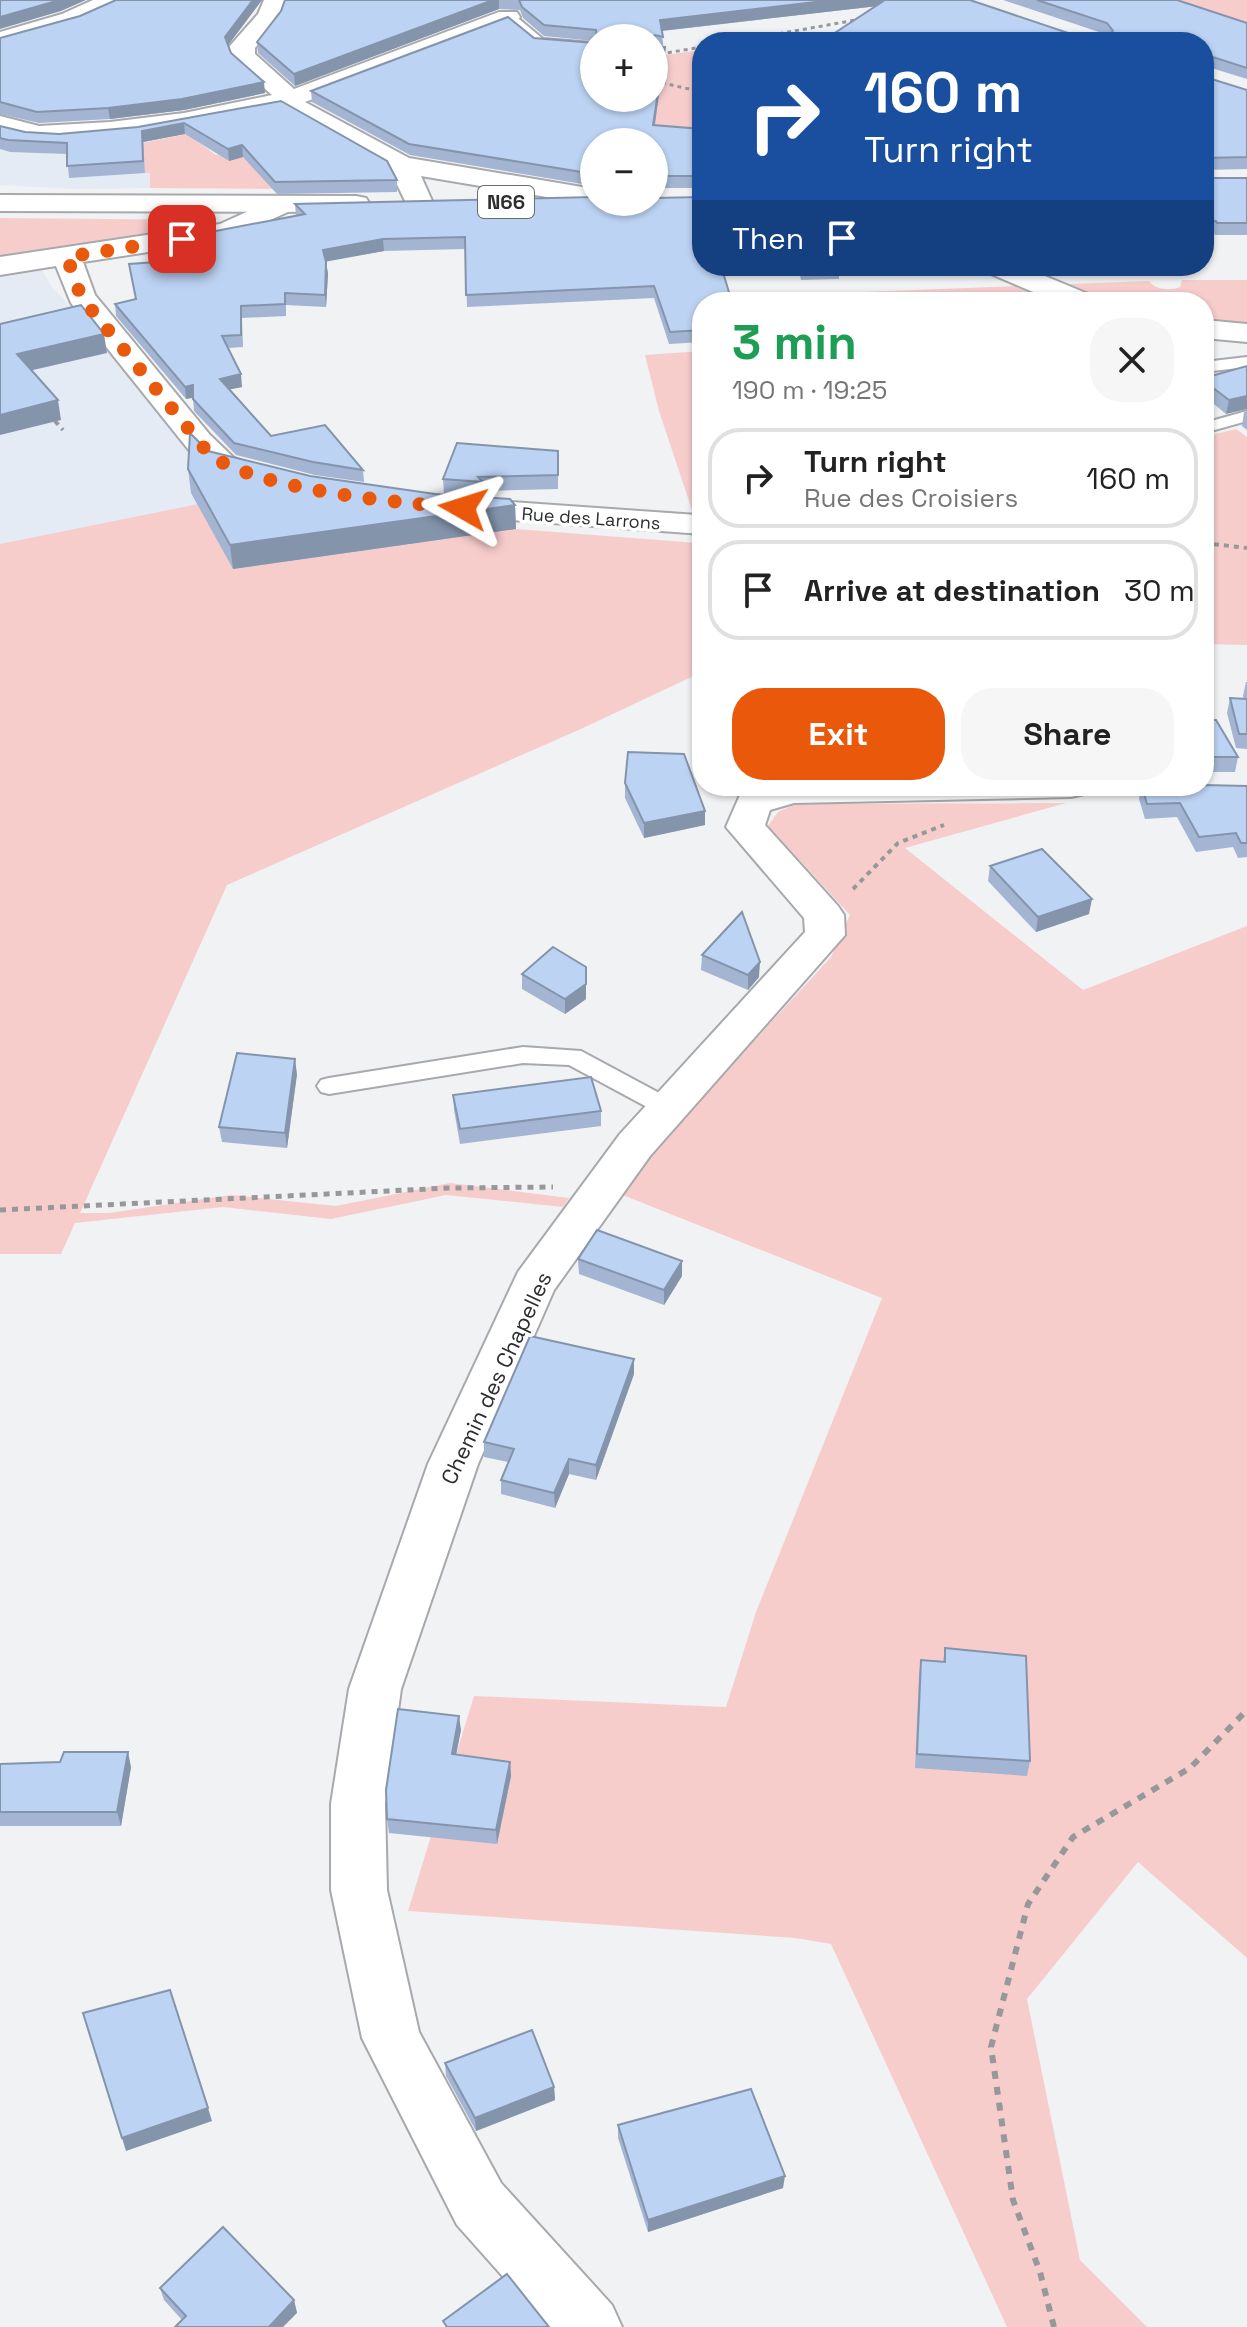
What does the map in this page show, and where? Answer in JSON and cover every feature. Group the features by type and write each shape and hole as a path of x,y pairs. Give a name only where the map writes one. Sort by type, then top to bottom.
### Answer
{"street":[{"path":"276,0 270,16 240,52 248,64 281,89 296,108 402,165 580,197"},
{"path":"0,40 100,2"},
{"path":"472,4 508,17"},
{"path":"0,124 19,132 39,134 110,130 184,121 288,100 508,17"},
{"path":"396,203 402,165"},
{"name":"N66","path":"0,203 280,205 580,199"},
{"path":"0,266 227,231 280,205"},
{"path":"67,257 81,297 209,454 223,465 277,480"},
{"path":"1020,276 1059,292"},
{"path":"1214,330 1247,333"},
{"name":"Rue des Larrons","path":"423,504 568,518 692,525"},
{"path":"778,796 753,803 745,827 824,915 825,935"},
{"name":"Chemin des Chapelles","path":"590,2327 479,2204 391,2038 359,1890 358,1804 375,1689 453,1464 534,1284 602,1187 668,1108 825,935"}],"lane":[{"path":"508,17 539,43 580,46"},
{"path":"1214,366 1247,362"},
{"path":"1214,425 1247,416"},
{"path":"329,1086 523,1055 573,1057 668,1108"}],"path":[{"path":"788,32 856,20"},
{"path":"668,53 692,49"},
{"path":"668,84 692,90"},
{"path":"55,421 63,430"},
{"path":"1214,544 1247,548"},
{"path":"825,935 845,898 898,843 951,822"},
{"path":"0,1210 449,1188 602,1187"},
{"path":"1054,2327 1040,2272 1013,2200 991,2047 1028,1904 1073,1837 1190,1768 1247,1710"}],"shaded area":[{"path":"1141,0 1247,0 1247,46"},
{"path":"692,51 692,141 668,142 668,128 610,128 602,112 668,112 668,55"},
{"path":"0,133 164,138 143,144 145,173 150,172 150,188 74,189 0,185"},
{"path":"187,134 216,155 282,145 287,178 272,189 150,188 150,173 145,173 143,143"},
{"path":"0,218 214,220 204,227 0,257"},
{"path":"39,265 52,287 86,323 193,458 233,569 0,636 0,270"},
{"path":"1182,280 1247,280 1247,333 1214,330 1214,292 863,292 1149,281 1159,288 1180,287"},
{"path":"692,352 692,510 659,411 645,355"},
{"path":"1236,429 1247,437 1247,645 1214,644 1214,434"},
{"path":"198,504 233,569 516,529 692,543 692,677 227,885 80,1213 109,1213 231,1195 336,1206 450,1183 569,1198 563,1207 446,1195 331,1219 223,1207 75,1223 61,1254 0,1254 0,544"},
{"path":"1066,803 905,848 1083,990 1247,926 1247,1958 1138,1862 1027,1999 1080,2260 1147,2327 1007,2327 831,1944 795,1938 408,1911 474,1696 726,1707 756,1612 882,1298 615,1192 831,957 850,915 768,826 778,812 795,804"}],"building":[{"path":"0,0 60,0 0,17"},
{"path":"116,0 253,0 225,37 231,53 264,82 182,99 108,108 37,112 0,102 0,38 80,16"},
{"path":"285,0 493,0 294,74 257,42 281,11"},
{"path":"519,0 833,0 660,20 661,24 580,24 580,28 544,25 522,7"},
{"path":"885,0 970,0 1065,32 836,32"},
{"path":"1037,0 1177,0 1247,23 1247,68 1214,57 1214,32 1112,32 1107,23"},
{"path":"508,17 534,38 580,42 580,112 655,112 653,125 692,128 692,176 668,176 668,128 580,128 580,172 409,144 311,91"},
{"path":"1214,80 1247,90 1247,157 1214,158"},
{"path":"281,101 387,161 397,180 275,182 242,145 228,149 184,123 142,131 143,161 67,166 67,143 0,138 0,126 25,132 59,134 138,127"},
{"path":"1214,178 1247,178 1247,223 1216,221"},
{"path":"580,197 580,216 668,216 668,198 692,197 692,276 724,276 729,292 692,292 692,331 670,332 654,286 466,295 465,237 383,239 323,250 326,262 325,295 285,293 285,304 241,306 241,335 222,336 241,374 220,379 271,436 325,425 363,470 313,462 234,443 193,399 193,385 185,387 115,304 136,299 129,264 156,262 153,243 305,214 295,204"},
{"path":"81,305 104,334 17,354 58,400 0,415 0,324"},
{"path":"1247,366 1247,396 1229,400 1214,389 1214,375"},
{"path":"190,433 208,451 310,476 435,494 510,499 515,505 230,545 188,469"},
{"path":"457,443 558,451 558,475 478,477 483,482 443,479"},
{"path":"1230,698 1247,699 1247,734 1239,734"},
{"path":"1214,720 1216,720 1238,757 1214,757"},
{"path":"628,752 684,754 692,776 692,796 699,796 705,811 644,823 625,783"},
{"path":"1214,785 1247,786 1247,843 1241,843 1236,833 1199,837 1180,803 1147,804 1145,796 1214,796"},
{"path":"1042,849 1092,899 1038,917 990,866"},
{"path":"742,912 760,962 748,975 702,955"},
{"path":"553,947 586,967 586,984 565,999 522,974"},
{"path":"237,1053 295,1059 285,1133 219,1127"},
{"path":"591,1077 601,1111 460,1129 453,1095"},
{"path":"597,1230 682,1261 664,1290 578,1259"},
{"path":"530,1336 634,1359 596,1465 569,1459 554,1493 501,1480 514,1449 484,1442"},
{"path":"945,1648 1026,1656 1030,1761 917,1754 921,1660 945,1662"},
{"path":"398,1709 459,1716 452,1754 510,1762 496,1830 387,1819 386,1790"},
{"path":"64,1752 128,1752 117,1812 0,1812 0,1764 60,1762"},
{"path":"170,1990 208,2108 122,2138 83,2013"},
{"path":"532,2030 554,2087 475,2118 445,2063"},
{"path":"751,2089 785,2176 648,2220 618,2125"},
{"path":"223,2227 294,2300 269,2327 175,2327 186,2316 160,2288"},
{"path":"507,2274 549,2327 447,2327 443,2321"}],"route":[{"path":"182,239 67,257 81,297 209,454 223,465 313,488 463,508"}]}
